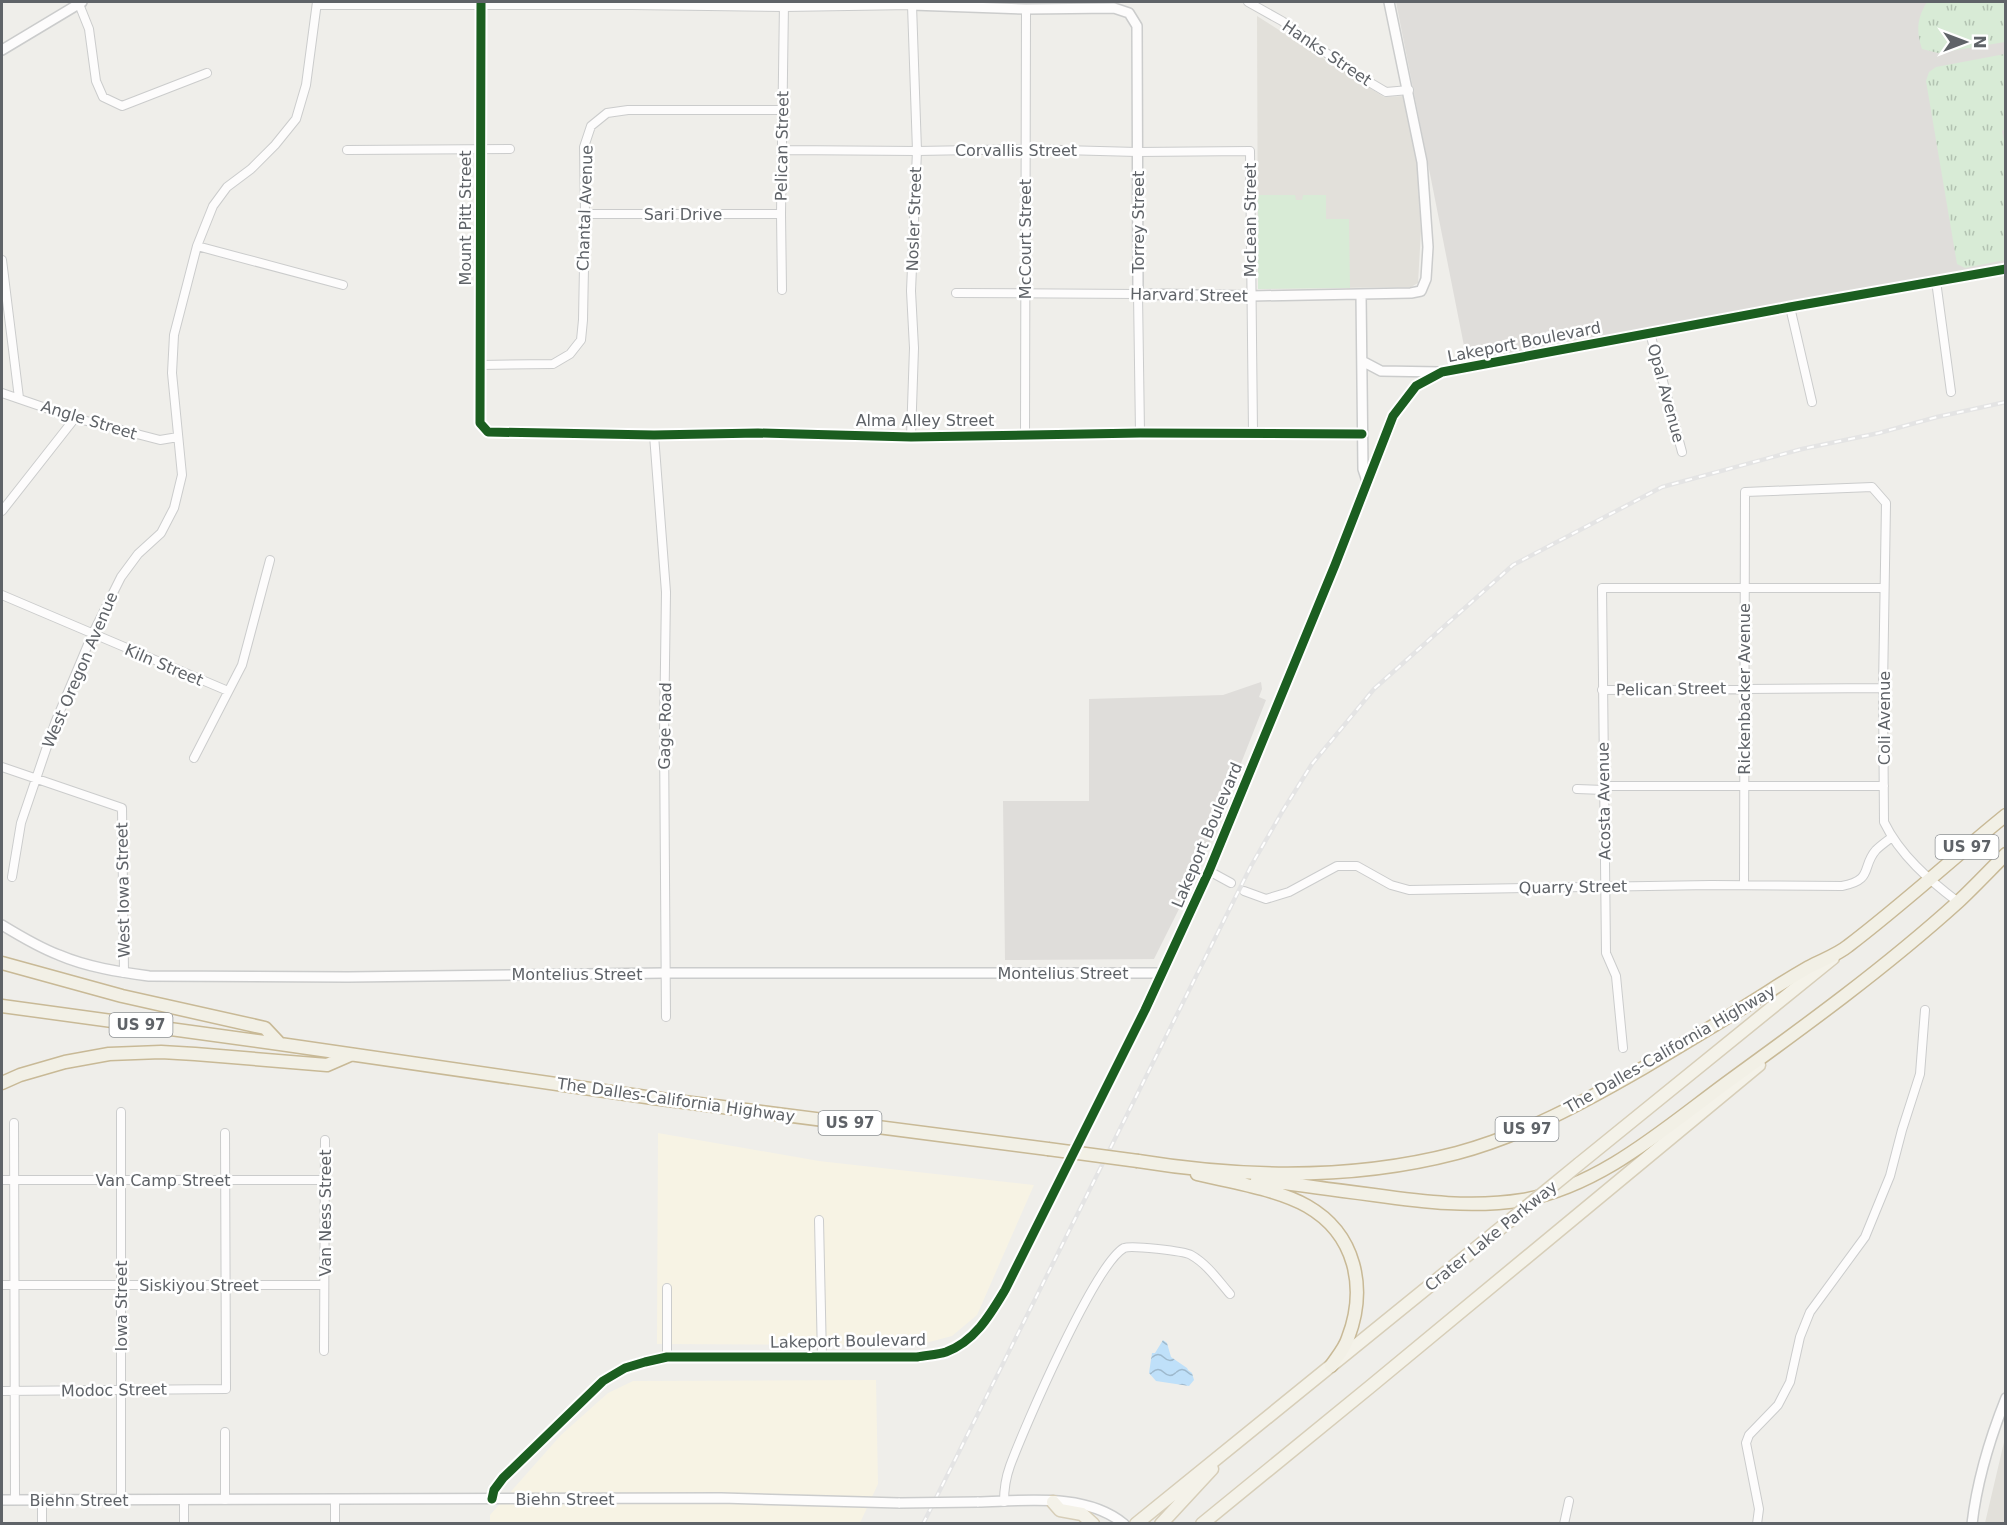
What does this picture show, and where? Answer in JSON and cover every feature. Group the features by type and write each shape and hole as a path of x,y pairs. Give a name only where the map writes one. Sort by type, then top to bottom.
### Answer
{"highway":[{"name":"The Dalles-California Highway","path":"2,1006 653,1098 1167,1166 1272,1173 1329,1174 1406,1164 1456,1154 1504,1139 1560,1114 1713,1026 1799,973 1846,948 2006,815"},
{"name":"US 97","path":"1167,1166 1431,1203 1476,1203 1524,1199 1561,1189 1590,1177 1612,1164 1813,1020 1958,902 2006,854"},
{"path":"2,963 122,996 265,1028 280,1044"},
{"path":"2,1083 20,1075 65,1062 109,1054 160,1052 327,1065 350,1055"},
{"path":"1167,1166 1280,1195 1308,1206 1329,1223 1346,1244 1354,1266 1358,1291 1348,1340 1331,1366"}],"main road":[{"name":"Crater Lake Parkway","path":"1136,1524 1846,948"},
{"path":"1202,1524 1813,1020"},
{"path":"1161,1524 1209,1473 1222,1453"},
{"path":"1053,1502 1060,1510 1082,1514 1094,1524"}],"street":[{"path":"2,50 81,2 89,29 96,81 103,97 122,106 207,73"},
{"name":"Hanks Street","path":"1248,2 1282,21 1353,73 1386,92 1408,90"},
{"path":"1389,2 1408,90"},
{"path":"317,3 912,3 1026,9"},
{"name":"West Oregon Avenue","path":"12,877 21,823 55,723 92,635 121,577 138,554 160,533 174,508 182,475 172,373 174,335 197,246 213,206 227,187 251,170 275,146 296,119 306,85 317,3"},
{"name":"Mount Pitt Street","path":"481,3 480,423 488,432"},
{"name":"Nosler Street","path":"911,437 914,348 911,291 917,151 912,3"},
{"name":"Pelican Street","path":"782,290 784,4"},
{"name":"Torrey Street","path":"1026,9 1114,9 1129,13 1137,26 1140,433"},
{"name":"McCourt Street","path":"1025,434 1026,9"},
{"name":"Harvard Street","path":"956,293 1251,296 1421,291 1426,279 1427,226 1422,162 1408,90"},
{"name":"Chantal Avenue","path":"480,366 553,364 570,354 581,340 585,214 584,147 591,126 607,113 628,110 782,110"},
{"name":"Corvallis Street","path":"782,150 917,151 1025,148 1137,152 1250,151"},
{"path":"347,150 510,149"},
{"name":"McLean Street","path":"1250,151 1253,432"},
{"name":"Sari Drive","path":"585,214 781,214"},
{"path":"197,246 343,285"},
{"path":"2,260 19,398"},
{"name":"Lakeport Boulevard","path":"492,1499 496,1485 503,1478 603,1381 625,1368 667,1358 917,1357 946,1352 968,1340 988,1319 1162,973 1209,871 1335,565 1393,416 1416,386 1442,372 2006,269"},
{"path":"1936,281 1951,392"},
{"path":"1361,294 1363,469 1367,481"},
{"path":"1790,307 1812,402"},
{"name":"Opal Avenue","path":"1650,333 1682,452"},
{"path":"1362,361 1381,371 1442,372"},
{"name":"Angle Street","path":"2,393 75,418 160,440 178,437"},
{"path":"2,511 75,418"},
{"name":"Alma Alley Street","path":"488,432 654,435 758,433 911,437 1253,432 1362,434"},
{"name":"Gage Road","path":"654,435 666,592 664,973 666,1017"},
{"name":"Coli Avenue","path":"1745,492 1872,487 1886,503 1883,687 1884,822 1892,837 1928,879 1958,902"},
{"name":"Rickenbacker Avenue","path":"1744,885 1745,492"},
{"path":"194,758 242,665 270,560"},
{"path":"1744,587 1884,588"},
{"name":"Acosta Avenue","path":"1623,1048 1616,976 1606,953 1602,588 1744,587"},
{"name":"Kiln Street","path":"2,595 228,691"},
{"name":"Pelican Street","path":"1602,690 1883,687"},
{"path":"2,767 36,779"},
{"name":"West Iowa Street","path":"36,779 122,808 124,973"},
{"path":"1577,789 1884,786"},
{"name":"Quarry Street","path":"1244,891 1266,899 1289,892 1336,866 1357,866 1391,885 1409,890 1744,885 1842,886 1856,883 1867,871 1875,851 1892,837"},
{"path":"1209,871 1231,883"},
{"name":"Montelius Street","path":"2,925 60,956 124,973 149,976 1162,973"},
{"path":"1757,1524 1759,1509 1746,1443 1749,1435 1778,1406 1790,1382 1800,1337 1810,1312 1865,1237 1886,1186 1920,1074 1925,1010"},
{"name":"Iowa Street","path":"121,1112 121,1500"},
{"path":"14,1123 15,1500"},
{"path":"225,1133 226,1284"},
{"name":"Van Ness Street","path":"324,1351 325,1140"},
{"name":"Van Camp Street","path":"2,1180 325,1180"},
{"path":"819,1220 822,1358"},
{"path":"1004,1502 1009,1468 1030,1415 1096,1282 1114,1255 1126,1247 1146,1247 1190,1254 1210,1270 1230,1294"},
{"name":"Modoc Street","path":"2,1391 226,1389 226,1284"},
{"name":"Siskiyou Street","path":"2,1285 324,1285"},
{"path":"667,1288 667,1358"},
{"path":"1972,1524 1974,1504 1988,1451 2006,1398"},
{"path":"225,1432 225,1500"},
{"name":"Biehn Street","path":"2,1500 721,1498 900,1503 1053,1502 1095,1507 1114,1515 1124,1524"},
{"path":"42,1500 42,1524"},
{"path":"184,1500 184,1524"},
{"path":"335,1500 336,1524"},
{"path":"1564,1524 1569,1501"}],"shaded area":[{"path":"1396,2 2005,2 2005,264 1467,361"},
{"path":"1257,16 1384,97 1404,96 1417,164 1421,231 1418,283 1411,287 1258,289"},
{"path":"1261,682 1262,689 1259,697 1266,700 1200,867 1154,959 1005,960 1003,801 1089,801 1089,699 1223,695"},
{"path":"658,1133 819,1161 1034,1185 977,1315 952,1336 918,1345 657,1344"},
{"path":"876,1380 878,1484 860,1523 490,1524 490,1515 561,1435 608,1393 633,1381"},
{"path":"2005,1438 2005,1523 1985,1523"}],"green space":[{"path":"1927,2 2005,2 2005,42 1938,53 1922,49 1918,25"},
{"path":"2005,54 2006,129 2002,131 2006,148 2005,260 1965,268 1957,264 1926,81 1929,72 1936,67"},
{"path":"1258,195 1295,195 1296,200 1302,200 1303,195 1326,195 1326,219 1349,219 1350,288 1258,289"}],"water":[{"path":"1163,1340 1167,1343 1171,1357 1192,1373 1194,1380 1189,1386 1156,1381 1149,1373 1152,1353 1155,1353"}],"railway":[{"path":"923,1524 1251,866 1312,764 1374,689 1513,565 1662,487 1802,449 2006,402"}],"cycle path":[{"path":"481,2 480,423 488,432 654,435 758,433 911,437 1140,433 1362,434"},
{"path":"492,1499 494,1490 503,1478 603,1381 625,1368 667,1357 917,1357 943,1353 956,1347 981,1326 1005,1290 1145,1010 1209,871 1335,565 1393,416 1416,386 1442,372 2006,269"}]}
